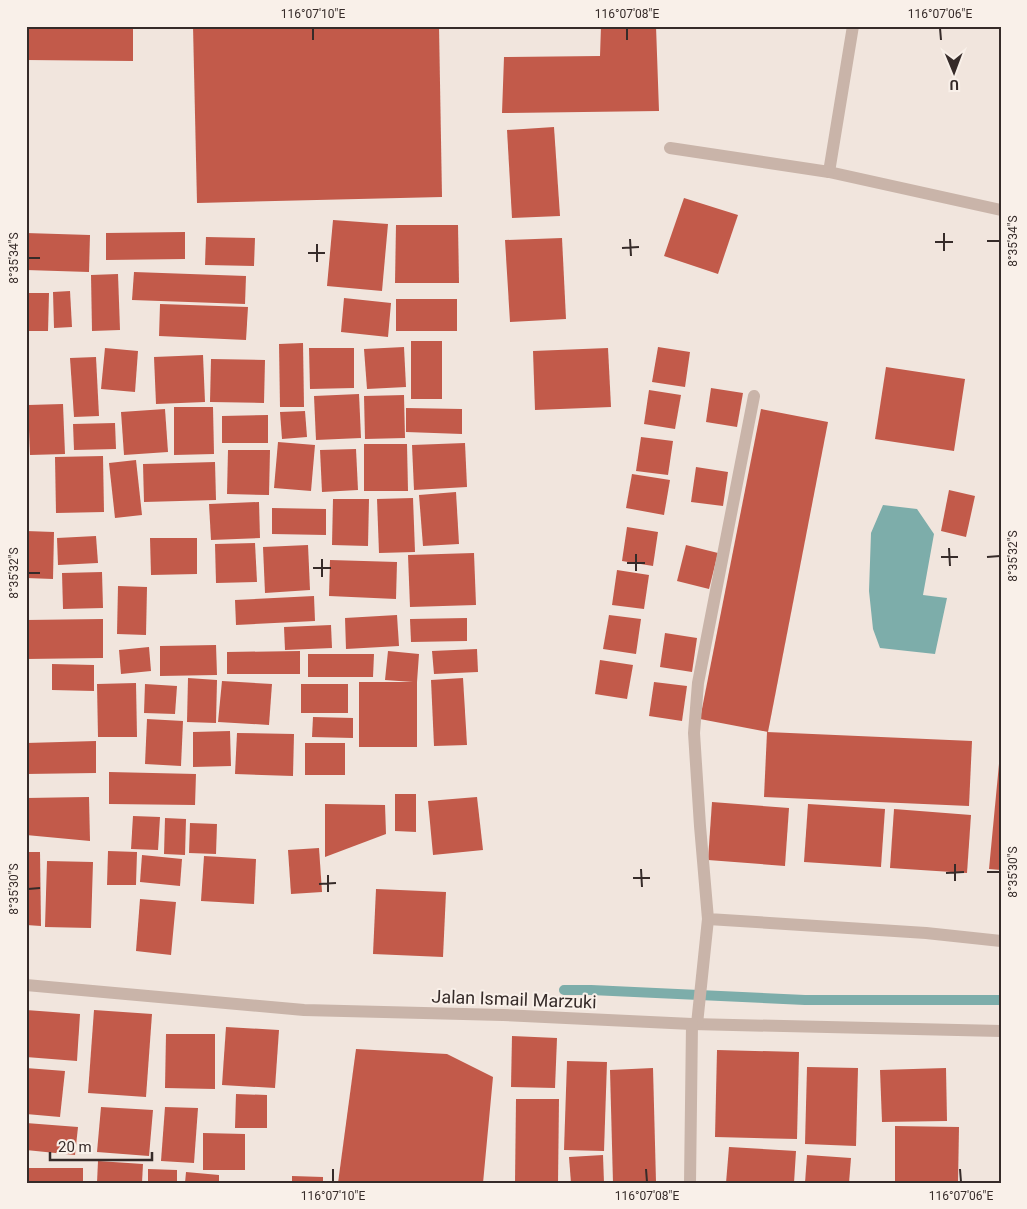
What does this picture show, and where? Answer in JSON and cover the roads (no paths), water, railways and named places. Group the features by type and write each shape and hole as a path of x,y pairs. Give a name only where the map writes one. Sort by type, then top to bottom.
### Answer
{"street":[{"path":"829,172 853,26"},
{"path":"670,148 829,172 1001,210"},
{"path":"690,1183 695,1024 704,965 708,918 694,733 698,683 754,396"},
{"path":"708,918 906,932 1001,941"},
{"name":"Jalan Ismail Marzuki","path":"26,985 304,1010 503,1015 695,1024 1001,1031"}],"water":[{"path":"883,505 917,509 934,534 923,595 947,598 935,654 880,648 873,629 869,591 871,533"}],"waterway":[{"path":"564,990 805,1000 1001,1000"}]}
